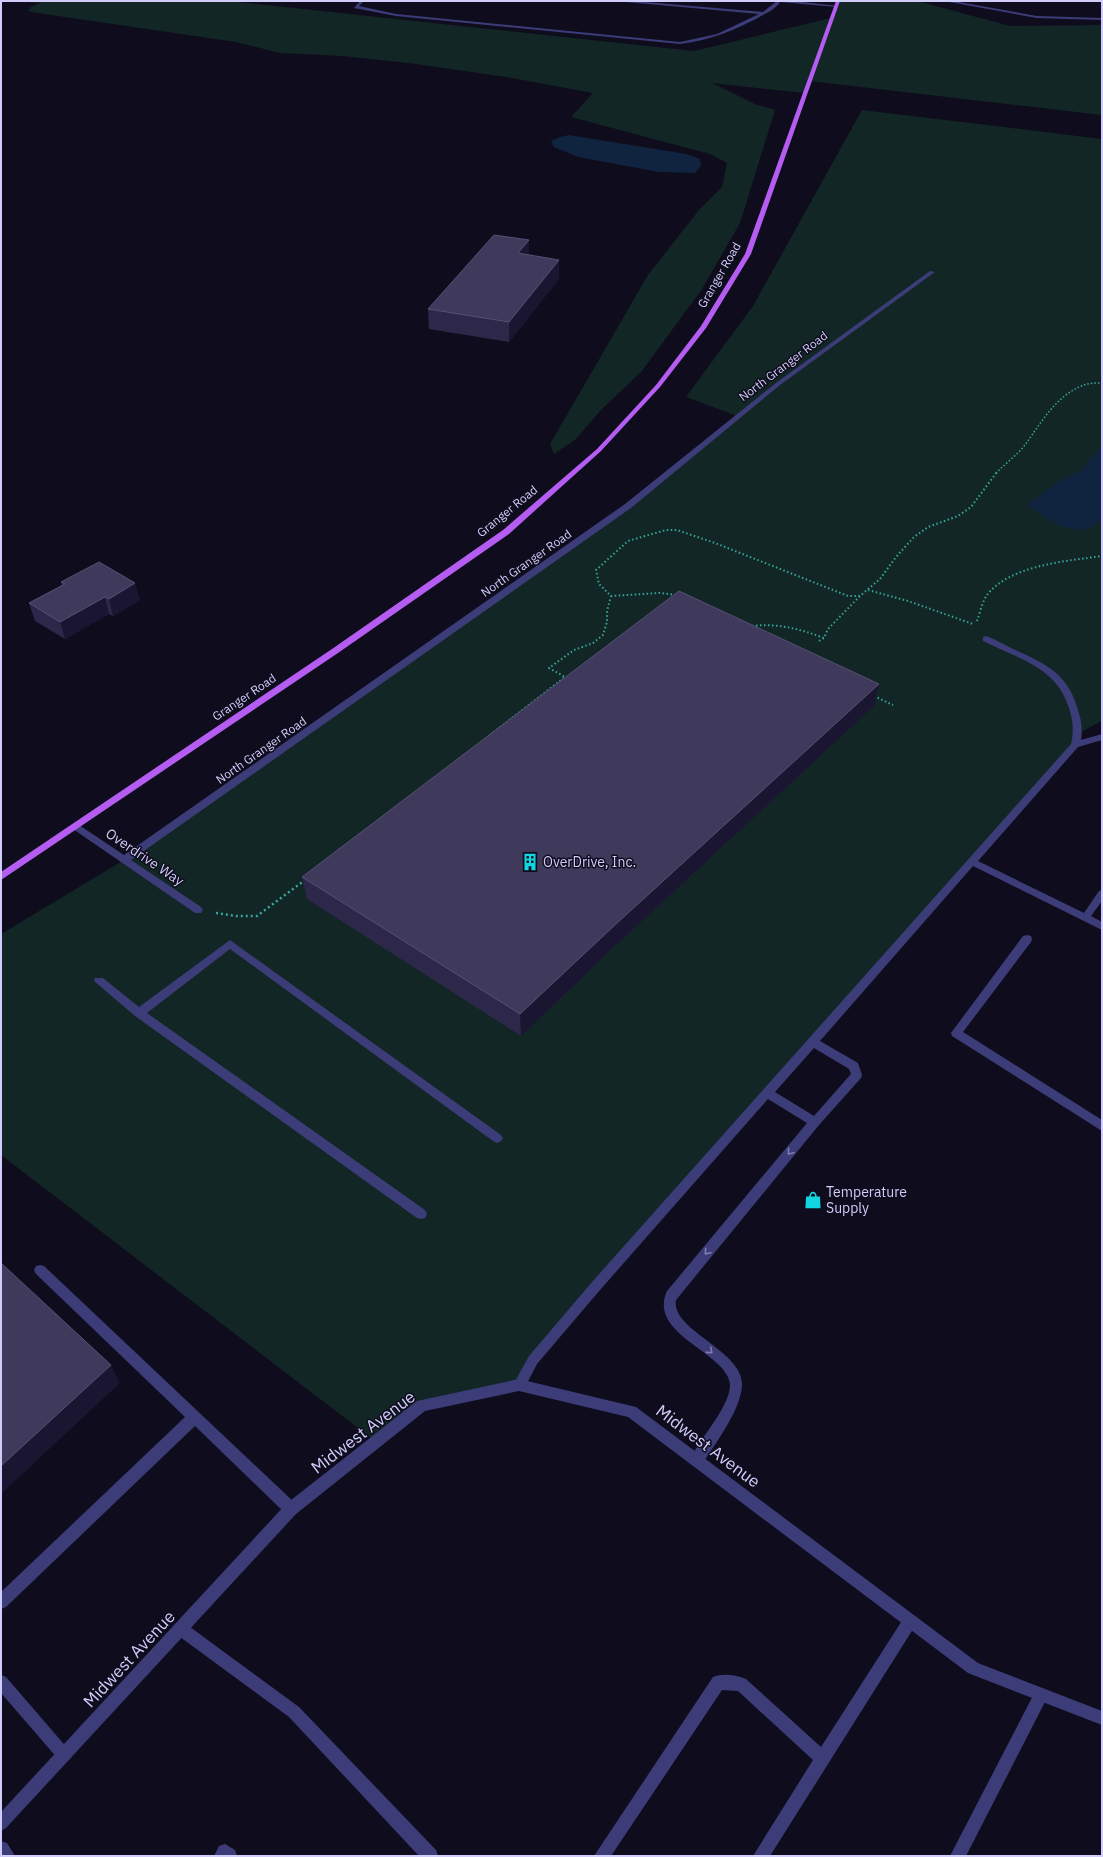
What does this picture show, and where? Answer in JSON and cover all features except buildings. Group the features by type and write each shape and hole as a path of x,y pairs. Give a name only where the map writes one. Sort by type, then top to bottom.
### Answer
{"main road":[{"name":"Granger Road","path":"1,876 76,827 335,651 506,532 599,450 658,386 704,327 748,254 837,3"}],"street":[{"path":"362,1 356,7 396,15 680,43 692,42 721,35 749,23 779,1 837,3"},
{"path":"617,1 764,13"},
{"path":"946,1 1037,17 1102,18"},
{"name":"North Granger Road","path":"124,860 628,506 778,384 932,272"},
{"path":"519,1385 533,1360 557,1331 1075,745 1079,733 1072,699 1062,682 1040,664 986,639"},
{"path":"1075,745 1102,738"},
{"name":"Overdrive Way","path":"76,827 198,910"},
{"path":"973,862 1102,926"},
{"path":"1085,918 1102,894"},
{"path":"1027,940 956,1034 1102,1126"},
{"path":"139,1014 230,944 497,1138"},
{"path":"99,981 139,1014 421,1214"},
{"path":"697,1460 730,1404 736,1383 729,1367 674,1320 668,1304 671,1295 815,1122 857,1075 854,1066 813,1042"},
{"path":"768,1093 815,1122"},
{"path":"40,1270 291,1509"},
{"name":"Midwest Avenue","path":"1,1823 291,1509 422,1405 519,1385 631,1411 973,1668 1102,1718"},
{"path":"1,1602 195,1417"},
{"path":"761,1856 910,1621"},
{"path":"181,1628 294,1712 430,1856"},
{"path":"1,1682 64,1755"},
{"path":"602,1856 718,1682 741,1684 823,1758"},
{"path":"958,1856 1041,1695"},
{"path":"1,1849 7,1856"},
{"path":"222,1856 225,1852 229,1856"}],"path":[{"path":"819,641 824,638 828,629 860,596 880,579 896,557 914,537 928,526 958,516 971,507 996,473 1024,446 1036,427 1055,405 1073,390 1085,384 1102,383"},
{"path":"680,597 666,593 625,597 611,596 599,584 596,570 628,541 666,530 677,530 715,543 848,596 860,596"},
{"path":"974,628 986,595 994,586 1004,579 1034,568 1102,556"},
{"path":"867,590 908,601 975,625"},
{"path":"489,735 565,677 549,668 574,650 594,643 604,635 607,622 607,611 611,596"},
{"path":"746,627 766,624 797,628 824,638"},
{"path":"872,695 893,705"},
{"path":"198,910 236,916 257,916 311,876"}],"green space":[{"path":"18,1 228,1 694,51 831,18 838,1 917,1 1010,26 1102,25 1102,115 809,81 804,93 712,83 755,104 775,110 740,223 702,289 642,371 601,410 575,440 554,454 550,444 648,275 699,210 722,187 727,163 710,154 571,117 593,93 506,77 409,63 342,56 280,53 236,42 38,13 28,11 31,7 40,3"},
{"path":"862,110 1102,139 1102,721 1079,733 1075,745 526,1373 519,1385 423,1405 375,1441 1,1155 1,934 124,860 628,506 737,416 686,397 753,306"}],"water":[{"path":"569,135 686,154 700,159 701,166 695,173 659,172 578,157 554,147 551,141"},
{"path":"1102,446 1102,517 1094,525 1085,529 1075,530 1055,523 1027,505 1059,481 1081,471"}],"place":[{"name":"OverDrive, Inc.","path":"530,862"},
{"name":"Temperature Supply","path":"813,1200"}]}
